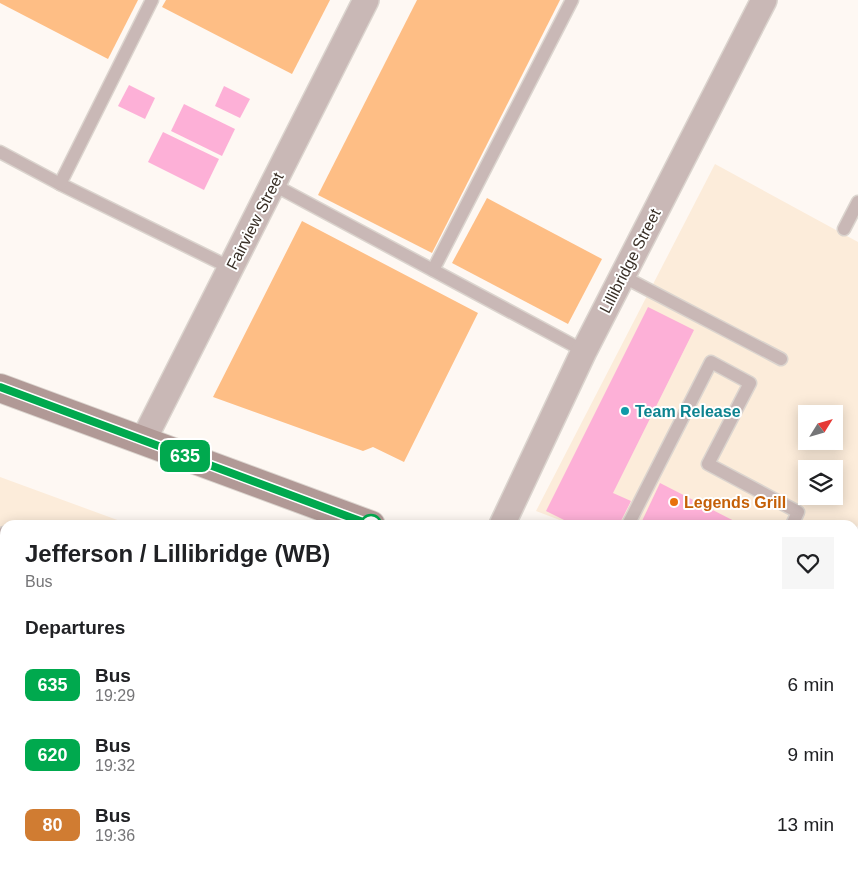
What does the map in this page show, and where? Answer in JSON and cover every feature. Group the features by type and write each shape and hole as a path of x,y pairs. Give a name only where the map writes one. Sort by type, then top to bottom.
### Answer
{"main road":[{"path":"0,388 357,520"}],"street":[{"name":"Fairview Street","path":"143,441 366,0"},
{"name":"Lillibridge Street","path":"504,520 584,351 764,0"}],"lane":[{"path":"60,184 152,0"},
{"path":"433,270 572,0"},
{"path":"0,152 60,184 231,268"},
{"path":"274,185 584,351"},
{"path":"844,229 858,202"},
{"path":"622,276 780,359"},
{"path":"631,520 710,362 750,383 708,464 798,512 794,520"}],"shaded area":[{"path":"0,0 138,0 108,59 0,3"},
{"path":"166,0 330,0 292,74 162,7"},
{"path":"417,0 560,0 432,253 318,195"},
{"path":"715,164 858,242 858,520 560,520 536,511"},
{"path":"487,198 602,259 568,324 452,263"},
{"path":"302,221 478,313 404,462 373,447 363,451 213,397"},
{"path":"0,477 117,520 0,520"}],"building":[{"path":"129,85 155,98 145,119 118,106"},
{"path":"224,86 250,99 240,118 215,106"},
{"path":"184,104 235,129 222,156 171,131"},
{"path":"163,132 219,159 204,190 148,162"},
{"name":"Team Release","path":"648,307 694,330 613,493 631,501 622,520 564,520 546,511"},
{"name":"Legends Grill","path":"660,483 732,520 642,520"}],"bus line":[{"name":"635","path":"0,387 358,520"}],"place":[{"name":"Team Release","path":"625,411"},
{"name":"Legends Grill","path":"674,502"}]}
